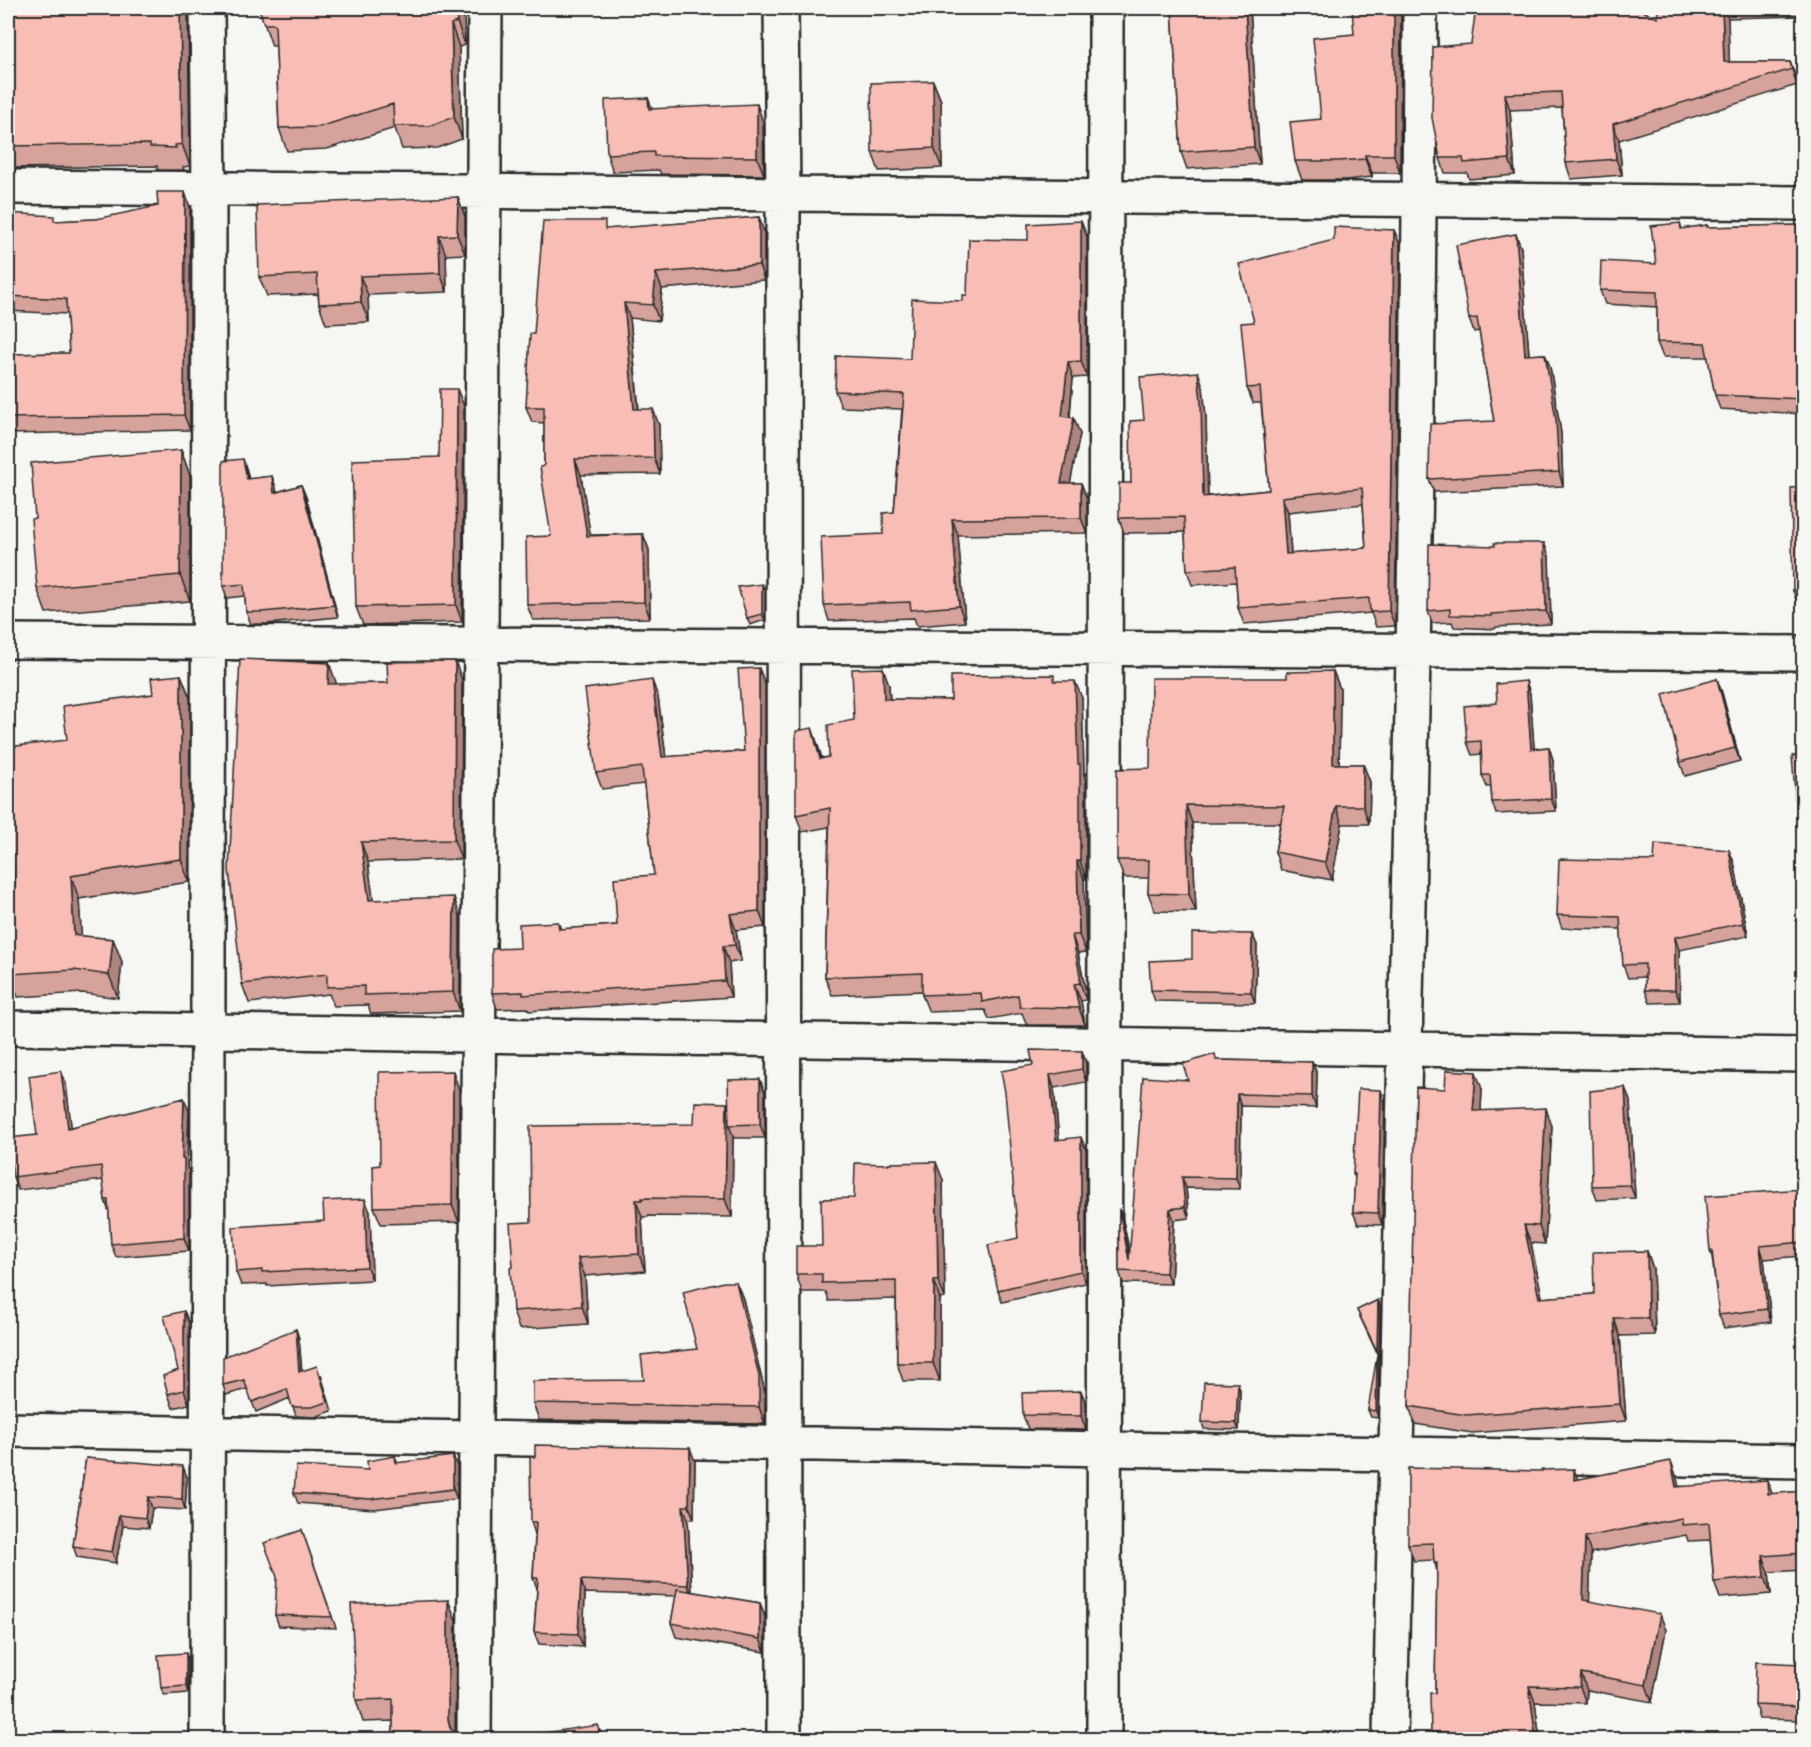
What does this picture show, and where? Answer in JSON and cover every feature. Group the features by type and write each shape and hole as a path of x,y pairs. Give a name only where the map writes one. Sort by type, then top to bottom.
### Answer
{"street":[{"path":"207,8 209,188 207,1740"},
{"path":"474,1740 485,8"},
{"path":"781,8 784,1740"},
{"path":"1104,1740 1106,8"},
{"path":"1390,1740 1413,651 1420,200 1420,8"},
{"path":"8,187 1803,204"},
{"path":"8,642 1803,653"},
{"path":"8,1028 1803,1055"},
{"path":"8,1430 1803,1461"}],"building":[{"path":"8,8 180,8 182,144 175,145 176,148 150,147 150,144 8,146"},
{"path":"259,8 456,8 457,22 451,24 454,117 429,126 394,126 393,104 319,127 279,128 275,24 264,24"},
{"path":"1172,8 1245,8 1254,147 1181,152"},
{"path":"1352,8 1394,8 1394,155 1365,155 1365,159 1339,161 1295,161 1290,122 1321,119 1313,38 1354,34"},
{"path":"1476,8 1636,8 1658,18 1658,8 1722,8 1724,62 1790,62 1792,69 1613,124 1616,159 1566,163 1561,92 1505,94 1509,159 1464,163 1463,158 1440,158 1432,118 1433,47 1471,44"},
{"path":"933,81 934,148 872,152 871,83"},
{"path":"648,98 649,109 757,104 757,157 654,156 654,152 607,154 605,100"},
{"path":"157,192 185,192 184,415 8,418 8,354 69,353 66,299 8,296 8,213 54,216 54,221 96,219 158,206"},
{"path":"458,197 457,235 439,236 440,273 360,276 361,302 319,304 317,274 259,277 257,205"},
{"path":"759,217 759,265 656,273 653,305 624,303 634,409 653,409 654,458 575,459 587,536 643,534 644,602 527,605 526,537 551,536 540,467 544,466 544,407 526,407 530,334 534,334 543,221 605,221 605,229"},
{"path":"1081,221 1081,361 1068,362 1062,416 1074,418 1061,483 1081,483 1081,518 952,519 959,606 911,610 910,602 824,605 821,537 883,534 883,513 894,512 904,394 835,391 836,356 910,359 912,299 963,301 963,295 967,295 969,239 1028,240 1028,224"},
{"path":"1680,223 1681,229 1707,225 1707,227 1803,225 1803,399 1715,395 1705,343 1657,342 1657,292 1600,290 1601,261 1656,264 1651,226"},
{"path":"1334,227 1394,230 1389,611 1370,612 1369,598 1238,608 1235,567 1187,570 1184,517 1119,518 1119,483 1131,483 1130,421 1144,420 1140,377 1198,372 1203,497 1269,490 1260,387 1247,388 1241,323 1254,322 1239,264 1334,240","holes":["1362,488 1366,548 1286,554 1282,497"]},
{"path":"1516,234 1525,355 1545,354 1556,420 1559,472 1429,479 1430,424 1494,421 1477,318 1469,319 1456,245"},
{"path":"440,389 457,389 456,605 356,607 352,460 439,457"},
{"path":"181,450 180,575 37,588 31,519 35,518 31,463"},
{"path":"243,459 247,479 272,476 274,493 301,485 334,605 246,612 244,584 223,586 223,461"},
{"path":"1803,487 1803,591 1793,591 1791,488"},
{"path":"1494,543 1544,543 1546,611 1491,614 1491,616 1450,615 1450,609 1428,611 1429,544 1495,546"},
{"path":"762,584 762,614 747,618 738,587"},
{"path":"240,659 329,663 328,684 388,683 387,662 455,661 454,840 361,842 369,900 454,897 453,992 364,995 364,986 327,987 327,974 242,984 229,870"},
{"path":"759,668 759,911 730,914 735,945 723,946 725,981 523,995 523,992 492,993 492,949 520,948 519,924 558,922 559,929 617,925 614,878 654,875 642,767 596,773 585,689 652,680 662,757 744,751 738,669"},
{"path":"883,668 884,699 951,700 951,676 1054,675 1054,681 1075,681 1078,764 1080,764 1080,861 1077,861 1079,935 1072,935 1080,975 1080,983 1074,984 1079,1008 1020,1007 1018,995 982,1002 981,993 922,995 922,973 825,977 830,808 796,815 796,731 812,728 820,759 829,757 828,725 854,720 852,669"},
{"path":"1333,671 1333,764 1363,764 1363,806 1336,806 1325,862 1275,852 1284,806 1186,805 1189,894 1148,893 1149,860 1117,860 1117,769 1150,768 1151,678 1287,678 1287,672"},
{"path":"181,675 181,859 71,876 74,935 113,939 109,975 74,970 10,974 8,884 15,883 8,825 8,747 67,740 63,706 153,694 151,678"},
{"path":"1717,679 1735,748 1680,762 1663,694"},
{"path":"1526,681 1531,749 1549,747 1551,799 1492,802 1490,775 1482,775 1481,741 1467,742 1464,706 1497,703 1496,684"},
{"path":"1803,755 1803,828 1798,829 1792,756"},
{"path":"1655,844 1729,850 1743,923 1675,937 1675,990 1645,990 1645,964 1623,965 1620,917 1557,915 1559,859 1654,861"},
{"path":"1192,933 1252,934 1251,992 1151,990 1149,961 1192,959"},
{"path":"1030,1050 1082,1051 1082,1069 1050,1075 1056,1140 1081,1137 1081,1271 998,1290 988,1245 1018,1238 1005,1092 1001,1071 1033,1065"},
{"path":"1215,1054 1216,1060 1312,1062 1312,1096 1237,1094 1236,1178 1182,1177 1185,1207 1170,1209 1166,1273 1119,1271 1119,1209 1129,1260 1143,1077 1188,1080 1183,1064"},
{"path":"1446,1070 1476,1072 1473,1111 1546,1108 1539,1226 1524,1225 1539,1298 1594,1294 1593,1252 1647,1251 1648,1318 1614,1318 1620,1404 1466,1415 1409,1406 1416,1087 1445,1089"},
{"path":"61,1071 68,1128 184,1098 182,1159 184,1159 184,1238 111,1244 108,1200 105,1200 101,1166 13,1177 8,1138 37,1135 29,1076"},
{"path":"453,1071 452,1205 374,1207 373,1166 380,1165 379,1072"},
{"path":"760,1079 760,1124 729,1125 728,1080"},
{"path":"1625,1087 1630,1185 1592,1186 1590,1091"},
{"path":"1358,1089 1381,1090 1378,1213 1353,1212"},
{"path":"695,1102 727,1103 725,1199 642,1198 642,1200 636,1200 639,1254 578,1258 582,1306 513,1311 510,1223 531,1222 530,1126 694,1124"},
{"path":"936,1162 938,1281 934,1281 933,1363 897,1363 896,1281 822,1283 822,1274 796,1274 796,1246 822,1246 821,1199 854,1198 855,1163"},
{"path":"1803,1189 1803,1242 1760,1246 1767,1309 1719,1315 1705,1196"},
{"path":"365,1199 367,1267 236,1272 233,1227 324,1221 323,1201"},
{"path":"724,1282 736,1282 759,1376 759,1407 533,1403 533,1381 644,1380 641,1355 697,1349 683,1292"},
{"path":"1378,1300 1377,1351 1357,1310"},
{"path":"184,1311 184,1390 168,1394 163,1376 178,1370 164,1316"},
{"path":"296,1329 299,1372 317,1366 328,1402 312,1407 292,1407 287,1389 252,1402 244,1380 223,1385 223,1357"},
{"path":"1377,1355 1376,1411 1368,1410"},
{"path":"1204,1382 1238,1383 1236,1423 1202,1422"},
{"path":"1081,1391 1081,1416 1023,1415 1022,1393"},
{"path":"535,1445 690,1448 689,1506 683,1506 688,1585 581,1580 578,1634 534,1632 538,1578 533,1578 536,1522 531,1522 530,1457 535,1457"},
{"path":"395,1456 396,1463 453,1456 453,1489 370,1499 294,1493 296,1466 368,1470 367,1461"},
{"path":"86,1458 183,1466 182,1499 148,1497 145,1518 119,1515 112,1552 73,1546"},
{"path":"1671,1461 1676,1487 1767,1480 1768,1494 1803,1491 1803,1553 1763,1556 1765,1577 1714,1582 1709,1523 1682,1525 1682,1518 1585,1537 1583,1600 1660,1614 1646,1685 1581,1673 1580,1687 1529,1686 1536,1740 1451,1740 1451,1732 1431,1732 1430,1693 1435,1693 1437,1563 1434,1563 1433,1543 1408,1544 1408,1468 1542,1471 1574,1469 1574,1480"},
{"path":"302,1530 332,1617 275,1615 277,1577 264,1543"},
{"path":"677,1589 760,1603 760,1639 671,1623"},
{"path":"448,1600 448,1719 450,1728 456,1734 467,1737 467,1740 393,1738 393,1699 356,1700 351,1604"},
{"path":"186,1653 186,1686 161,1688 158,1655"},
{"path":"1756,1662 1803,1664 1803,1707 1755,1705"},
{"path":"598,1725 600,1740 496,1740"}]}
